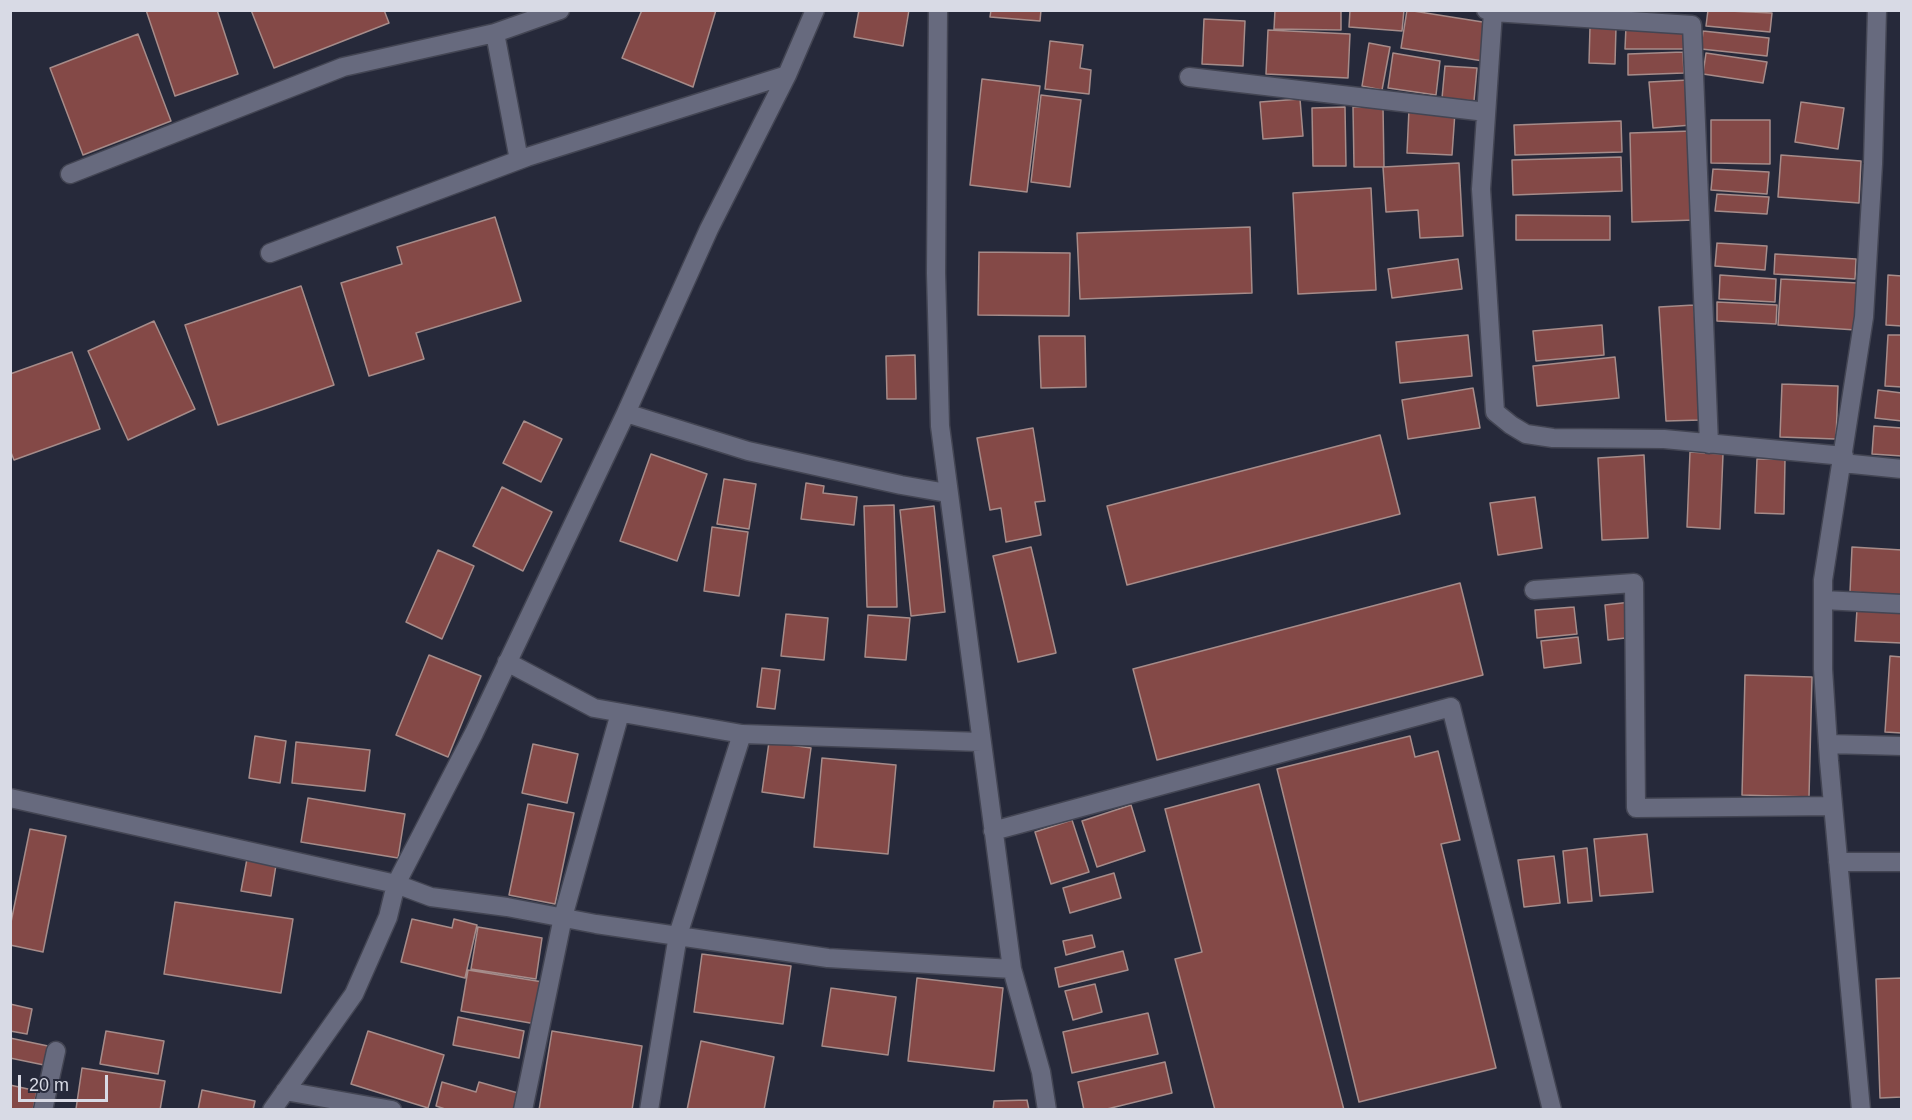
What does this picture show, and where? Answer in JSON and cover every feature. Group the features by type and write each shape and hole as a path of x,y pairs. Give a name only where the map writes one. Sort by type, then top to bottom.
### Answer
{"street":[{"path":"70,174 343,67 495,33 560,10"},
{"path":"272,1110 354,994 388,917 396,884 474,733 626,413 709,229 787,75 815,10"},
{"path":"938,10 936,284 940,426 947,493 1012,969 1041,1072 1047,1110"},
{"path":"1862,1110 1828,744 1823,669 1823,580 1864,317 1873,164 1877,10"},
{"path":"1708,444 1692,25 1490,11 1481,189 1495,412 1526,434 1553,438 1664,439 1902,469"},
{"path":"495,33 519,160"},
{"path":"270,253 519,160 787,75"},
{"path":"1189,77 1486,112"},
{"path":"626,413 748,451 947,493"},
{"path":"1534,590 1634,583 1636,808 1833,806"},
{"path":"1823,600 1902,604"},
{"path":"507,662 594,708 742,734 981,742"},
{"path":"993,831 1451,707 1552,1110"},
{"path":"523,1110 563,917 620,713"},
{"path":"649,1110 678,936 742,734"},
{"path":"1828,744 1902,746"},
{"path":"10,798 396,884 431,897 828,958 1012,969"},
{"path":"1838,862 1902,862"},
{"path":"43,1110 56,1051"},
{"path":"285,1091 392,1110"}],"building":[{"path":"146,10 217,10 238,74 175,96"},
{"path":"251,10 384,10 389,23 274,68"},
{"path":"642,10 716,10 693,87 622,58"},
{"path":"859,10 909,10 903,46 854,37"},
{"path":"991,10 1041,10 1040,21 990,17"},
{"path":"1275,10 1341,10 1341,30 1274,29"},
{"path":"1350,10 1404,10 1402,31 1349,27"},
{"path":"1407,10 1489,23 1483,61 1401,48"},
{"path":"1708,10 1772,13 1770,32 1706,26"},
{"path":"1204,19 1245,21 1243,66 1202,64"},
{"path":"1687,25 1687,49 1625,49 1626,26"},
{"path":"1590,27 1616,27 1615,64 1589,63"},
{"path":"1268,30 1350,34 1348,78 1266,74"},
{"path":"1703,31 1769,38 1767,56 1701,49"},
{"path":"138,34 171,121 83,155 50,68"},
{"path":"1050,41 1083,45 1080,68 1091,70 1089,94 1045,89"},
{"path":"1369,43 1390,47 1382,90 1362,86"},
{"path":"1683,52 1684,73 1628,75 1628,54"},
{"path":"1393,53 1440,61 1436,95 1388,88"},
{"path":"1706,53 1767,62 1763,83 1703,74"},
{"path":"1445,66 1477,68 1474,101 1442,98"},
{"path":"982,79 1040,86 1027,192 970,185"},
{"path":"1689,80 1692,125 1653,128 1649,82"},
{"path":"1041,95 1081,100 1070,187 1031,182"},
{"path":"1300,99 1303,136 1263,139 1260,102"},
{"path":"1801,102 1844,108 1838,149 1795,142"},
{"path":"1345,107 1346,166 1313,166 1312,108"},
{"path":"1353,107 1383,107 1384,167 1354,167"},
{"path":"1409,109 1455,112 1452,155 1407,153"},
{"path":"1711,120 1770,120 1770,164 1711,163"},
{"path":"1621,121 1622,152 1515,155 1514,125"},
{"path":"1692,131 1695,220 1632,222 1630,133"},
{"path":"1781,155 1861,161 1859,203 1778,197"},
{"path":"1621,157 1622,191 1513,195 1512,160"},
{"path":"1459,163 1463,236 1420,238 1418,210 1386,212 1383,167"},
{"path":"1713,169 1769,172 1767,194 1711,190"},
{"path":"1371,188 1376,290 1298,294 1293,193"},
{"path":"1717,194 1769,197 1767,214 1715,211"},
{"path":"1516,215 1610,216 1610,240 1516,240"},
{"path":"495,217 521,301 416,333 424,359 369,376 341,283 402,264 397,247"},
{"path":"1250,227 1252,293 1080,299 1077,233"},
{"path":"1717,243 1767,246 1765,270 1715,266"},
{"path":"979,252 1070,253 1069,316 978,315"},
{"path":"1775,254 1856,259 1855,279 1774,274"},
{"path":"1458,259 1462,289 1392,298 1388,269"},
{"path":"1720,275 1776,279 1775,302 1719,299"},
{"path":"1888,275 1902,276 1902,326 1886,325"},
{"path":"1781,279 1858,283 1856,330 1778,325"},
{"path":"301,286 334,385 218,425 185,325"},
{"path":"1717,302 1777,305 1776,324 1717,321"},
{"path":"1694,305 1701,420 1666,421 1659,307"},
{"path":"154,321 195,409 128,440 88,351"},
{"path":"1602,325 1604,355 1536,361 1533,331"},
{"path":"1468,335 1472,376 1400,383 1396,342"},
{"path":"1888,335 1902,335 1902,387 1885,386"},
{"path":"1039,336 1085,336 1086,387 1041,388"},
{"path":"72,352 100,429 14,460 10,450 10,374"},
{"path":"915,355 916,399 887,399 886,356"},
{"path":"1615,357 1619,398 1537,406 1533,366"},
{"path":"1782,384 1838,386 1836,439 1780,437"},
{"path":"1473,388 1480,428 1408,439 1402,400"},
{"path":"1878,390 1902,393 1902,421 1875,418"},
{"path":"524,421 562,439 541,482 503,463"},
{"path":"1874,426 1902,428 1902,456 1872,454"},
{"path":"1033,428 1045,501 1035,502 1041,535 1006,542 1001,508 990,510 977,438"},
{"path":"1380,435 1400,514 1127,585 1107,506"},
{"path":"1690,452 1723,454 1720,529 1687,527"},
{"path":"651,454 707,474 677,561 620,541"},
{"path":"1644,455 1648,538 1602,540 1598,458"},
{"path":"1757,459 1785,459 1784,514 1755,513"},
{"path":"724,479 756,484 749,529 717,524"},
{"path":"806,483 824,486 823,493 857,497 854,525 801,519"},
{"path":"502,487 552,512 523,571 473,546"},
{"path":"1535,497 1542,548 1498,555 1490,503"},
{"path":"894,505 897,607 867,607 864,506"},
{"path":"934,506 945,612 911,616 900,510"},
{"path":"712,527 748,532 739,596 704,591"},
{"path":"1031,547 1056,653 1018,662 993,556"},
{"path":"1852,547 1902,550 1902,595 1850,592"},
{"path":"438,550 474,566 442,639 406,622"},
{"path":"1460,583 1483,675 1157,760 1133,669"},
{"path":"1631,602 1634,637 1608,640 1605,605"},
{"path":"1574,607 1577,634 1537,638 1535,610"},
{"path":"1857,609 1902,612 1902,643 1855,641"},
{"path":"786,614 828,618 824,660 781,656"},
{"path":"868,615 910,618 906,660 865,657"},
{"path":"1578,637 1581,663 1544,668 1541,641"},
{"path":"429,655 481,676 448,757 396,735"},
{"path":"1890,656 1902,657 1902,733 1885,732"},
{"path":"762,668 780,670 775,709 757,707"},
{"path":"1745,675 1812,677 1809,797 1742,795"},
{"path":"255,736 286,741 280,783 249,778"},
{"path":"1410,736 1415,757 1438,751 1460,840 1441,844 1496,1068 1359,1102 1277,769"},
{"path":"296,742 370,750 365,791 292,783"},
{"path":"769,742 811,748 804,798 762,792"},
{"path":"533,744 578,754 567,803 522,793"},
{"path":"822,758 896,765 888,854 814,847"},
{"path":"1259,784 1344,1110 1215,1110 1175,959 1202,952 1165,809"},
{"path":"308,798 405,814 398,858 301,842"},
{"path":"528,804 574,813 555,904 509,895"},
{"path":"1131,805 1145,851 1097,867 1082,821"},
{"path":"1072,820 1089,872 1051,884 1035,832"},
{"path":"30,829 66,836 43,952 10,945 10,927"},
{"path":"1647,834 1653,892 1600,896 1594,839"},
{"path":"1587,848 1592,901 1568,903 1563,851"},
{"path":"1554,856 1560,903 1524,907 1518,860"},
{"path":"247,859 276,865 271,896 241,891"},
{"path":"1114,873 1121,898 1070,913 1063,888"},
{"path":"175,902 293,919 281,993 164,974"},
{"path":"412,919 452,928 454,919 477,925 465,978 401,962"},
{"path":"478,927 542,938 536,979 471,969"},
{"path":"1092,935 1095,947 1066,955 1063,941"},
{"path":"1123,951 1128,970 1059,987 1055,968"},
{"path":"702,954 791,966 783,1024 694,1012"},
{"path":"468,970 543,982 536,1024 461,1011"},
{"path":"917,978 1003,988 994,1071 908,1061"},
{"path":"1902,978 1902,1097 1880,1098 1876,979"},
{"path":"1095,984 1102,1012 1073,1020 1065,991"},
{"path":"831,988 896,997 888,1055 822,1046"},
{"path":"10,1004 32,1009 27,1034 10,1031"},
{"path":"1148,1013 1158,1054 1072,1073 1063,1032"},
{"path":"458,1017 524,1031 519,1058 453,1045"},
{"path":"106,1031 164,1041 158,1074 100,1064"},
{"path":"368,1031 444,1055 428,1108 351,1084"},
{"path":"552,1031 642,1046 632,1110 539,1110"},
{"path":"10,1038 48,1046 44,1065 10,1058"},
{"path":"701,1041 774,1057 764,1110 687,1110"},
{"path":"1165,1062 1172,1093 1103,1110 1084,1110 1078,1082"},
{"path":"82,1068 165,1081 160,1110 76,1109"},
{"path":"442,1082 476,1092 479,1082 518,1093 514,1110 448,1110 436,1106"},
{"path":"10,1085 37,1091 33,1110 10,1110"},
{"path":"202,1090 255,1101 253,1110 198,1110"},
{"path":"1027,1100 1029,1110 993,1110 994,1101"}]}
